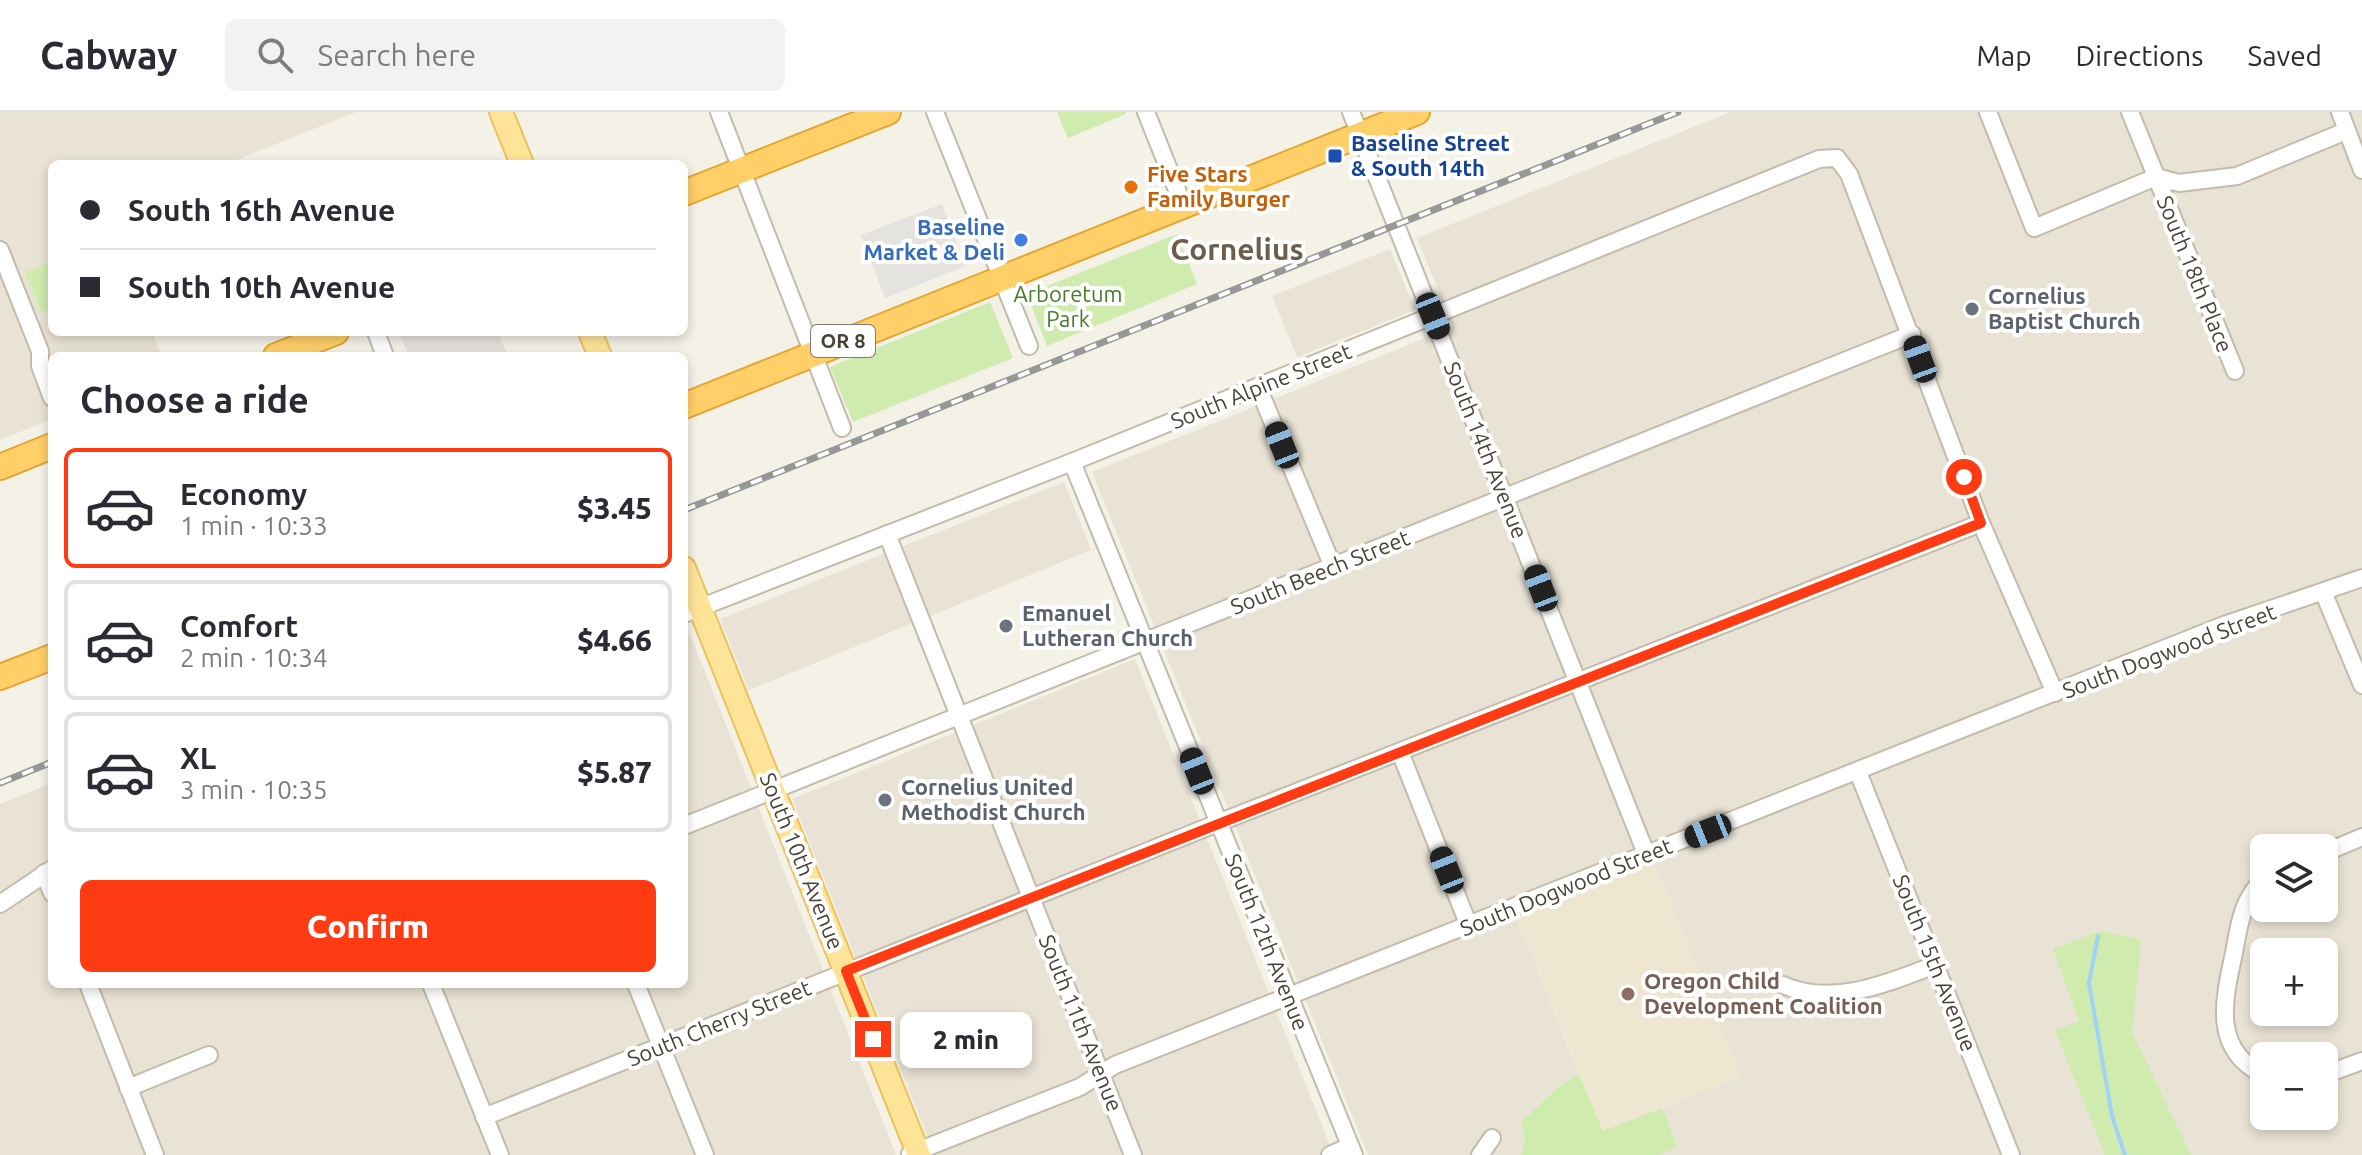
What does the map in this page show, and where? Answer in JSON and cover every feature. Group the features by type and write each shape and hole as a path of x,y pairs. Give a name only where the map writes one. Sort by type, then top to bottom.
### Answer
{"highway":[{"path":"688,191 888,112"},
{"name":"OR 8","path":"688,404 1183,205 1356,123 1417,112"},
{"path":"286,352 326,336"},
{"path":"0,467 48,448"},
{"path":"0,677 48,659"}],"main road":[{"path":"501,112 520,160"},
{"name":"South 10th Avenue","path":"688,590 692,611 773,790 915,1154"}],"street":[{"path":"719,112 842,428"},
{"path":"935,112 1029,346"},
{"path":"1146,112 1183,205"},
{"path":"1988,112 2034,228 2156,177 2191,183 2237,176 2346,131"},
{"name":"South 18th Place","path":"2130,112 2235,371"},
{"path":"2340,112 2362,170"},
{"name":"South 14th Avenue","path":"1356,123 1647,856"},
{"name":"South Alpine Street","path":"692,611 1072,462 1819,159 1837,158 1849,174 1912,334"},
{"path":"0,250 46,357 40,366 48,387"},
{"path":"1912,334 1981,523 2055,693"},
{"name":"South Beech Street","path":"688,824 1912,334"},
{"path":"1258,387 1333,567"},
{"name":"South 12th Avenue","path":"1072,462 1352,1151"},
{"name":"South Cherry Street","path":"484,1117 1578,680 1981,523"},
{"name":"South 11th Avenue","path":"887,534 1133,1155"},
{"name":"South Dogwood Street","path":"915,1154 1080,1087 1101,1073 1289,997 2224,625 2324,594 2362,578"},
{"path":"2324,594 2362,685"},
{"path":"1400,752 1469,926"},
{"name":"South 15th Avenue","path":"1858,772 2011,1155"},
{"path":"2338,847 2362,837"},
{"path":"0,904 48,871"},
{"path":"2250,894 2241,913 2223,1009 2228,1038 2240,1059 2250,1066"},
{"path":"1783,985 1797,992 1841,993 1885,984 1935,965"},
{"path":"90,988 155,1155"},
{"path":"433,988 500,1155"},
{"path":"638,988 705,1155"},
{"path":"128,1088 209,1055"},
{"path":"2338,1070 2362,1061"},
{"path":"1480,1155 1492,1138"},
{"path":"1330,1155 1352,1151"}],"shaded area":[{"path":"0,112 356,112 237,160 48,160 48,263 25,272 41,313 48,310 48,336 154,336 160,352 48,352 48,421 0,440"},
{"path":"1731,112 2362,112 2362,1155 2133,1155 2079,1021 2056,1031 2105,1155 1657,1155 1678,1146 1662,1108 1741,1076 1516,915 1579,1074 1556,1089 1521,1122 1525,1141 1521,1155 1368,1155 1092,472 1453,327 1417,238"},
{"path":"942,204 966,266 885,298 861,235"},
{"path":"1390,249 1415,310 1297,357 1272,296"},
{"path":"401,336 500,336 506,352 407,352"},
{"path":"1064,482 1091,550 749,690 720,619"},
{"path":"688,632 896,1155 0,1155 0,804 48,785 48,988 688,988"},
{"path":"1135,659 1334,1155 935,1155 792,799"},
{"name":"Oregon Child Development Coalition","path":"1654,860 1741,1076 1603,1132 1516,915"}],"green space":[{"path":"1057,112 1126,112 1126,114 1068,138"},
{"name":"Arboretum Park","path":"1177,234 1197,284 1047,346 1027,294"},
{"path":"48,263 48,310 41,313 25,272"},
{"path":"990,302 1013,358 853,422 830,367"},
{"path":"2101,931 2141,940 2132,1033 2191,1155 2105,1155 2055,1030 2079,1021 2053,949"},
{"path":"1579,1074 1603,1131 1662,1108 1678,1147 1657,1155 1521,1155 1525,1141 1521,1122 1556,1089"}],"waterway":[{"path":"2098,936 2089,983 2112,1116 2125,1155"}],"railway":[{"path":"688,508 1678,112"},
{"path":"0,783 48,764"}],"place":[{"name":"Baseline Street & South 14th","path":"1335,156"},
{"name":"Five Stars Family Burger","path":"1131,187"},
{"name":"Baseline Market & Deli","path":"1021,240"},
{"name":"Cornelius Baptist Church","path":"1972,309"},
{"name":"Emanuel Lutheran Church","path":"1006,626"},
{"name":"Cornelius United Methodist Church","path":"885,800"},
{"name":"Oregon Child Development Coalition","path":"1628,994"}],"district":[{"name":"Cornelius","path":"1237,250"}],"route":[{"path":"873,1039 846,971 1981,523 1964,477"}]}
